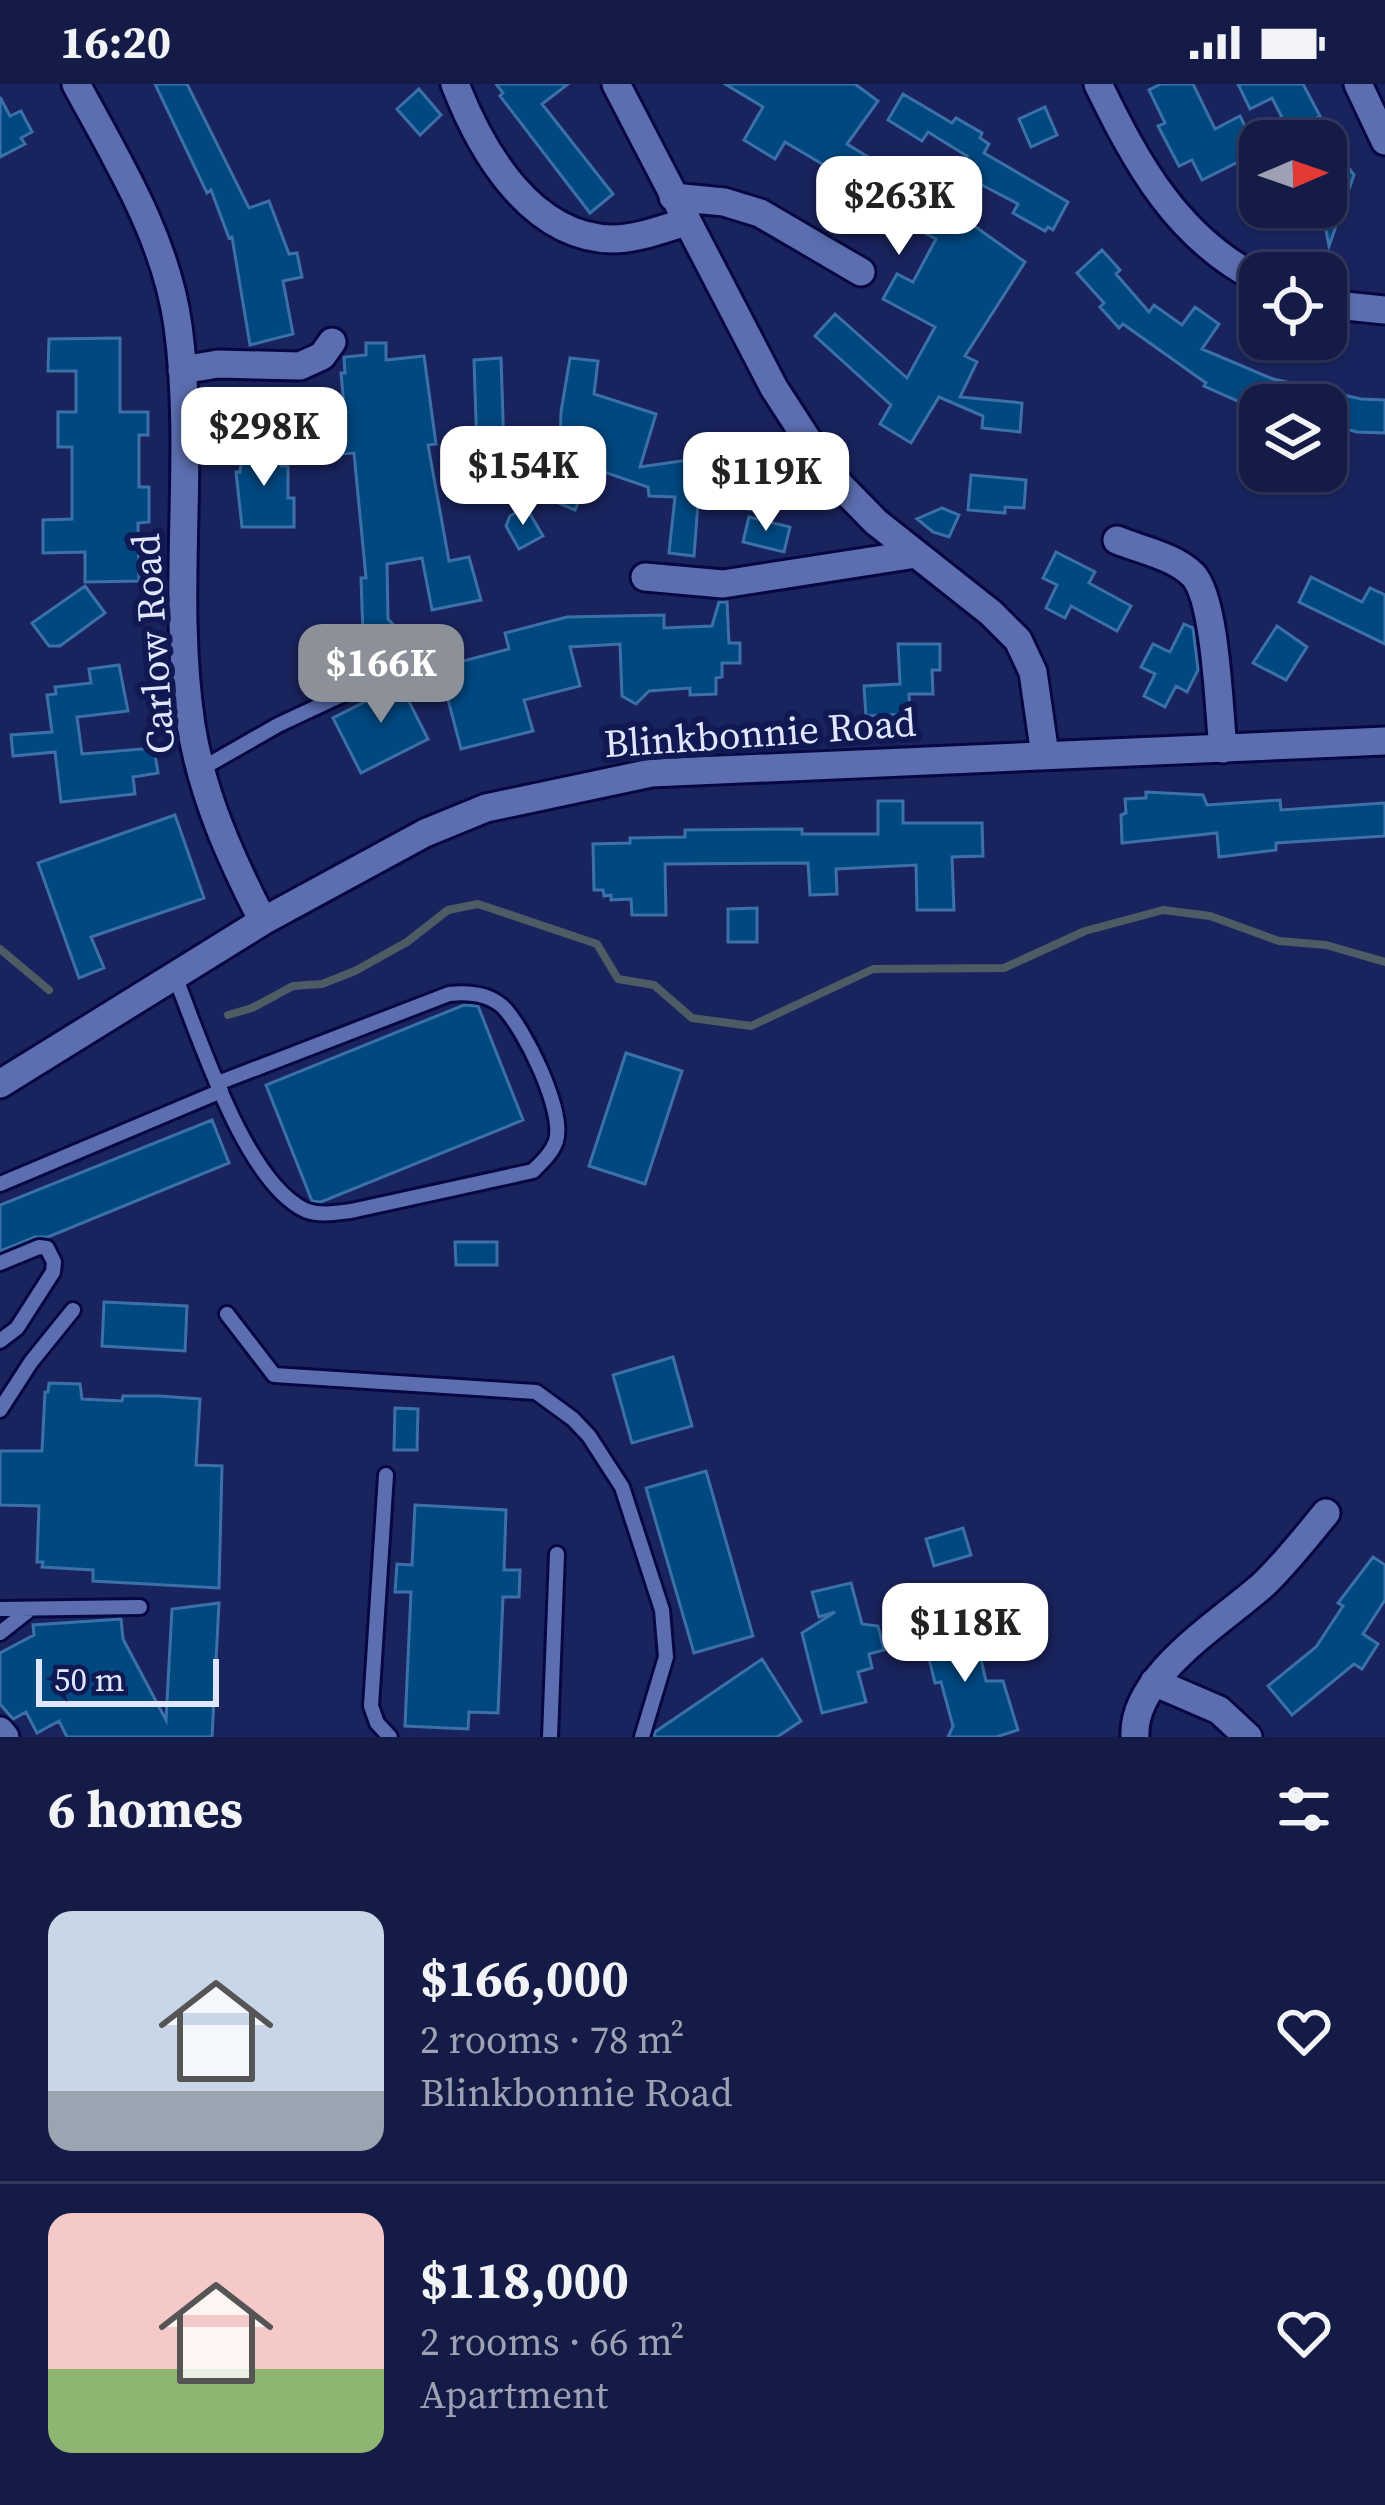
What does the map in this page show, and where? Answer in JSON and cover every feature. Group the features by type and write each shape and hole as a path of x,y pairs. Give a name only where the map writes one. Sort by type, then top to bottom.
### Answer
{"street":[{"name":"Carlow Road","path":"76,84 136,195 166,268 182,370 182,608 191,723 200,769 233,861 262,921"},
{"path":"454,84 496,165 521,196 566,228 585,236 626,238 686,222"},
{"path":"616,84 773,388 831,476 876,522 992,613 1018,640 1033,672 1045,755"},
{"path":"1098,84 1162,200 1239,268"},
{"path":"1358,84 1385,141"},
{"path":"673,196 724,202 760,213 861,272"},
{"path":"1347,306 1385,310"},
{"path":"182,370 218,364 300,366 322,356 332,342"},
{"path":"1117,540 1176,563 1201,585 1210,618 1223,749"},
{"path":"645,577 723,584 916,554"},
{"name":"Blinkbonnie Road","path":"0,1084 262,921 425,832 486,808 543,793 651,773 1385,741"},
{"path":"1135,1737 1137,1709 1154,1682 1268,1580 1326,1514"},
{"path":"1154,1682 1219,1709 1248,1737"}],"lane":[{"path":"200,769 278,724 340,697"},
{"path":"0,1184 219,1087 449,994 468,992 501,1005 512,1020 554,1097 556,1141 533,1171 325,1214 307,1211 269,1177 247,1147 219,1087 174,974"},
{"path":"0,1263 40,1247 47,1248 54,1262 53,1272 17,1328 0,1341"},
{"path":"0,1410 73,1310"},
{"path":"227,1314 274,1375 536,1392 590,1436 622,1487 662,1610 666,1657 642,1737"},
{"path":"386,1475 371,1706 377,1723 391,1737"},
{"path":"550,1737 557,1554"},
{"path":"0,1609 140,1607"},
{"path":"0,1633 28,1611"}],"building":[{"path":"155,84 187,84 249,208 269,201 289,254 297,253 302,277 283,281 293,334 250,345 232,237"},
{"path":"496,84 568,84 542,104 613,194 590,213 500,96 503,93"},
{"path":"725,84 855,84 878,101 847,144 935,198 1025,262 965,356 977,362 960,397 1022,403 1020,432 982,428 983,416 939,397 911,443 880,424 891,405 815,336 835,314 907,378 935,327 883,299 897,274 913,282 936,239 785,142 775,159 744,140 763,107"},
{"path":"1161,84 1193,84 1215,129 1240,116 1239,162 1202,180 1192,160 1179,166 1158,126 1165,123 1149,90"},
{"path":"1238,84 1303,84 1320,116 1283,120 1272,98 1250,109"},
{"path":"419,89 441,115 420,135 397,109"},
{"path":"903,94 952,123 956,118 982,133 980,138 989,144 984,153 1068,202 1053,230 1045,231 1013,213 1018,204 980,184 976,191 949,176 967,156 928,132 922,141 888,120"},
{"path":"0,97 10,116 21,111 32,132 21,138 25,144 0,157"},
{"path":"1045,107 1057,135 1031,147 1019,119"},
{"path":"1347,166 1354,175 1347,195"},
{"path":"1321,228 1335,228 1329,246 1326,230"},
{"path":"1102,250 1149,312 1154,305 1182,325 1195,307 1219,324 1202,349 1295,384 1239,384 1239,402 1204,386 1123,324 1119,328 1077,273"},
{"path":"120,338 120,412 148,412 148,435 139,435 139,487 149,487 149,522 138,523 139,581 85,582 85,552 43,553 43,520 72,519 72,447 58,447 58,412 76,412 76,371 48,371 49,339"},
{"path":"366,343 386,343 386,360 424,356 436,444 428,445 449,561 469,557 481,600 432,610 422,558 387,564 388,619 412,645 378,677 349,647 363,633 361,578 366,578 354,453 341,454 338,419 345,418 344,357 366,355"},
{"path":"501,358 504,448 477,450 474,360"},
{"path":"570,358 598,361 594,394 656,414 640,467 695,459 696,472 704,470 707,489 699,490 694,556 669,553 675,497 649,496 648,487 593,468 575,510 525,489 532,465 559,476 561,412"},
{"path":"1347,396 1385,400 1385,433 1347,429"},
{"path":"243,446 281,446 281,466 288,466 288,498 294,498 294,527 242,527 236,472 240,472"},
{"path":"971,475 1026,480 1024,508 1005,507 1005,513 968,510"},
{"path":"752,480 770,485 763,513 745,508"},
{"path":"526,507 543,536 519,549 506,526 510,516"},
{"path":"942,508 959,515 949,537 917,519"},
{"path":"749,517 790,527 784,552 743,542"},
{"path":"1056,552 1095,572 1089,583 1131,606 1117,631 1071,606 1065,618 1046,608 1057,585 1043,578"},
{"path":"1311,577 1362,602 1370,588 1385,595 1385,644 1299,602"},
{"path":"85,586 105,613 60,646 49,646 32,623"},
{"path":"719,602 727,602 729,643 740,643 740,663 722,663 716,694 690,695 690,688 649,691 636,704 622,696 620,644 570,647 580,686 524,700 533,731 461,749 442,677 447,682 444,666 509,649 505,633 567,617 664,615 664,628 712,626"},
{"path":"1184,624 1193,628 1198,670 1187,692 1176,686 1165,707 1144,696 1155,674 1141,667 1153,644 1170,652"},
{"path":"1277,626 1307,647 1286,680 1253,663"},
{"path":"898,644 940,644 940,670 932,670 933,694 909,694 910,714 866,716 864,686 900,684"},
{"path":"119,665 128,711 77,717 82,754 154,748 158,773 133,777 135,794 61,802 55,752 13,756 11,735 52,732 47,695 56,694 55,687 91,683 89,669"},
{"path":"397,678 428,739 361,773 333,718 376,696 367,686"},
{"path":"1146,792 1203,795 1207,805 1280,800 1281,810 1385,803 1385,836 1276,843 1276,850 1219,857 1217,833 1122,843 1125,799 1146,798"},
{"path":"878,801 903,801 903,823 982,823 983,856 952,857 954,910 917,910 916,865 836,869 837,894 810,895 808,863 665,864 666,915 632,915 631,899 611,900 603,890 594,890 593,844 685,837 685,830 878,834"},
{"path":"175,815 204,898 91,937 104,968 79,978 38,863"},
{"path":"757,908 757,942 728,942 728,909"},
{"path":"464,1005 478,1006 523,1120 321,1202 312,1201 266,1085"},
{"path":"626,1053 682,1071 645,1184 589,1166"},
{"path":"212,1120 229,1163 48,1237 35,1237 0,1251 0,1205"},
{"path":"455,1242 497,1242 497,1265 456,1265"},
{"path":"104,1302 187,1306 185,1351 102,1346"},
{"path":"673,1357 692,1426 632,1443 613,1375"},
{"path":"49,1383 80,1384 82,1399 200,1399 196,1465 222,1466 219,1588 93,1581 93,1570 42,1567 43,1562 37,1562 39,1506 0,1505 0,1451 42,1451"},
{"path":"395,1408 418,1409 417,1450 394,1450"},
{"path":"706,1471 753,1636 694,1653 646,1488"},
{"path":"415,1505 506,1510 504,1570 520,1570 519,1597 503,1597 498,1713 469,1712 468,1729 405,1726 411,1592 395,1592 397,1564 412,1565"},
{"path":"963,1528 971,1555 934,1566 926,1539"},
{"path":"1373,1557 1385,1565 1385,1600 1363,1634 1378,1644 1362,1669 1354,1664 1292,1715 1268,1686 1316,1647 1343,1606 1338,1603"},
{"path":"851,1583 862,1624 878,1626 884,1650 869,1654 872,1668 858,1672 866,1702 822,1713 802,1633 835,1612 819,1617 812,1592"},
{"path":"935,1600 950,1658 979,1651 986,1681 1003,1681 1018,1730 996,1737 948,1737 953,1726 941,1682 935,1683 916,1605"},
{"path":"219,1603 212,1737 67,1737 59,1721 37,1733 26,1712 13,1719 0,1704 0,1653 34,1635 33,1625 121,1619 123,1639 166,1720 172,1609"},
{"path":"762,1659 801,1721 777,1737 654,1737 655,1732"}],"waterway":[{"path":"228,1015 293,986 322,984 355,971 407,942 448,910 478,904 597,944 618,979 654,985 692,1018 751,1026 873,969 1004,968 1085,931 1163,910 1210,916 1279,941 1326,945 1385,962"},
{"path":"0,949 49,990"}]}
